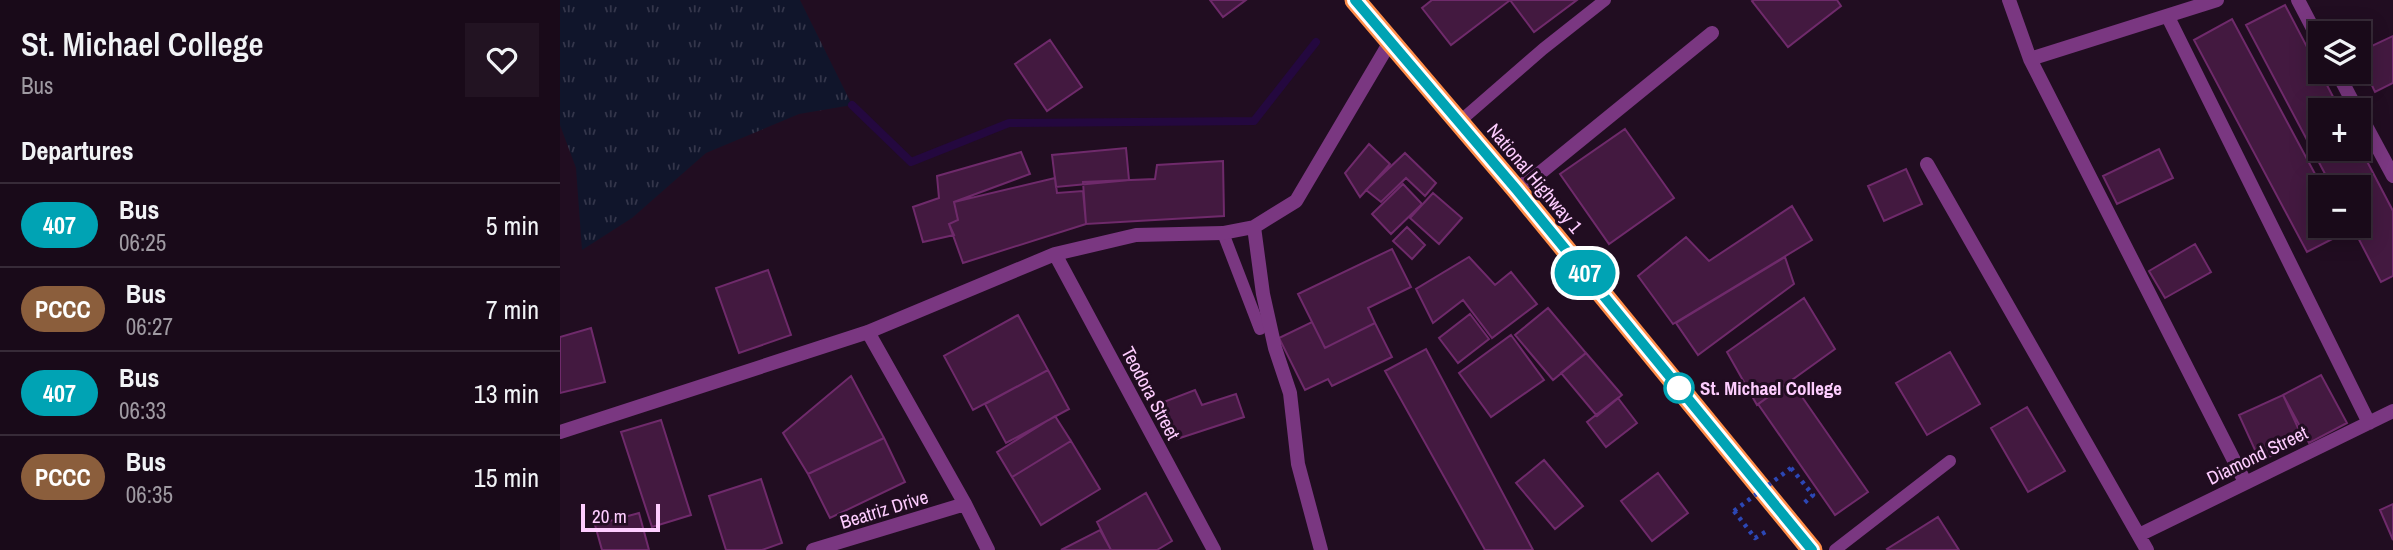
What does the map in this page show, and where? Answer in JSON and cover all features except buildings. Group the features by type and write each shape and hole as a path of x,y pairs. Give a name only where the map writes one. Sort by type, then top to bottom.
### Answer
{"highway":[{"name":"National Highway 1","path":"1355,0 1516,189 1812,550"}],"street":[{"path":"2009,0 2030,59 2245,482"},
{"path":"2030,59 2217,0"},
{"path":"2298,0 2309,21"},
{"path":"2168,17 2369,423"},
{"path":"1516,189 1540,173 1712,33"},
{"path":"560,432 867,332 1055,254 1136,235 1223,233 1254,227 1296,201 1390,41"},
{"path":"2371,136 2393,176"},
{"path":"1927,164 2147,550"},
{"path":"1254,227 1263,293 1275,348 1290,393 1298,464 1321,550"},
{"name":"Teodora Street","path":"1055,254 1214,550"},
{"path":"867,332 965,504 988,550"},
{"name":"Diamond Street","path":"2139,536 2393,411"},
{"name":"Beatriz Drive","path":"813,550 965,504"}],"lane":[{"path":"1459,122 1543,49 1605,0"},
{"path":"1223,233 1260,329"},
{"path":"1835,550 1950,461"}],"path":[{"path":"1755,538 1734,512 1791,468 1813,495"}],"green space":[{"path":"560,0 800,0 852,105 799,114 706,153 632,218 582,250 576,168 560,125"}],"waterway":[{"path":"852,105 911,162 1009,123 1254,121 1316,42"}],"bus line":[{"name":"407","path":"1355,0 1516,189 1812,550"}],"place":[{"name":"St. Michael College","path":"1679,388"}]}
